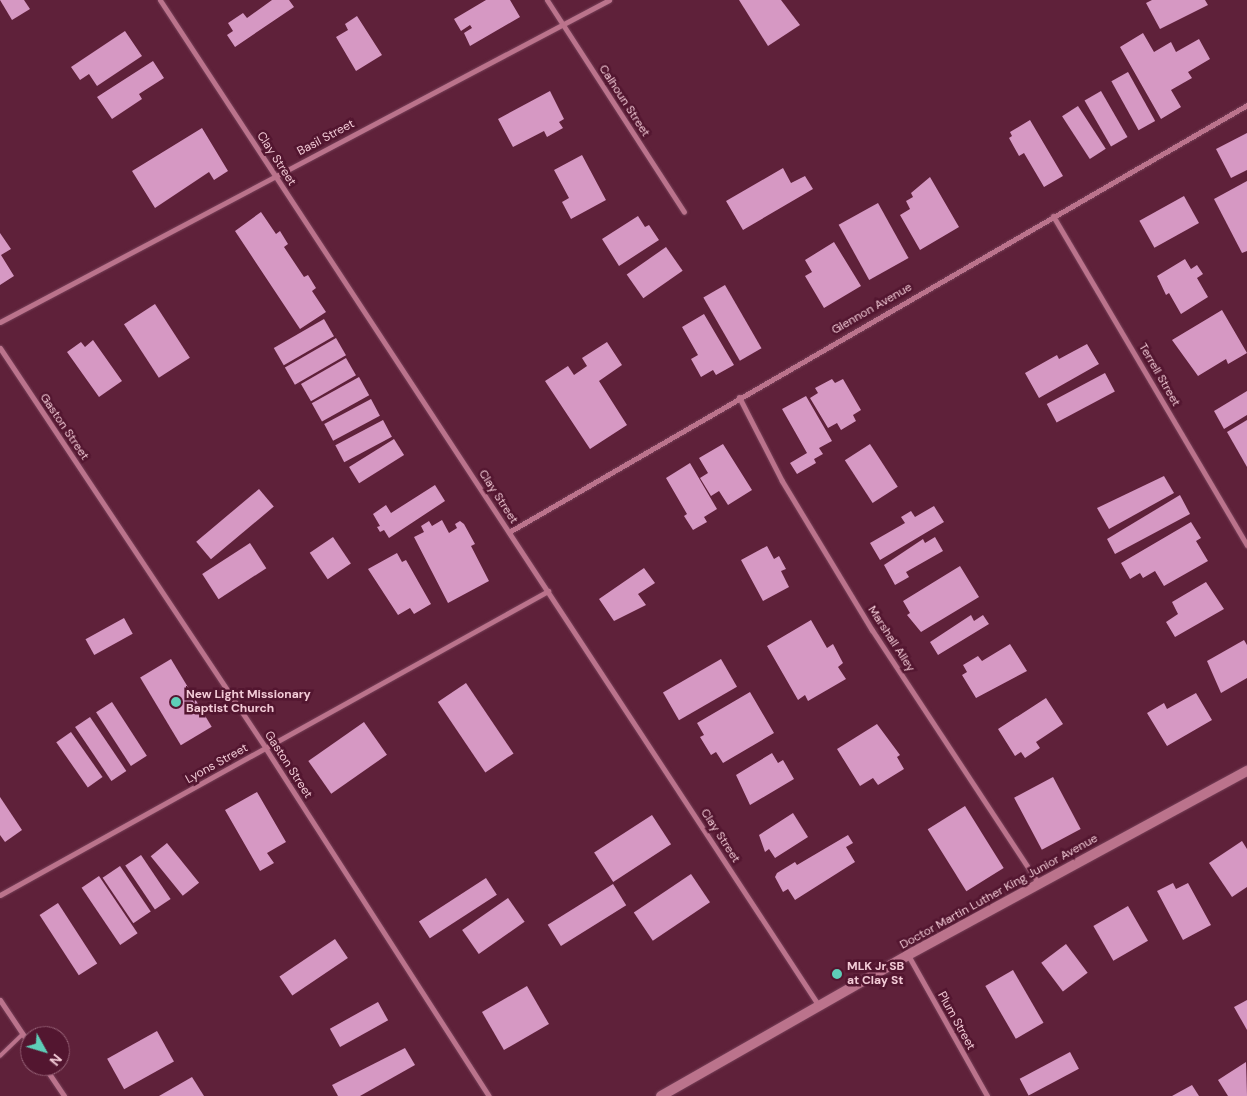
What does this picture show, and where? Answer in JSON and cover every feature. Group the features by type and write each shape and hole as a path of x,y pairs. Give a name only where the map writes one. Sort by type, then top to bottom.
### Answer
{"main road":[{"name":"Doctor Martin Luther King Junior Avenue","path":"661,1096 908,955 1247,771"}],"street":[{"name":"Clay Street","path":"160,0 819,1006"},
{"name":"Calhoun Street","path":"547,0 684,212"},
{"name":"Basil Street","path":"0,322 609,0"},
{"name":"Glennon Avenue","path":"509,532 738,397 1247,105"},
{"name":"Terrell Street","path":"1053,216 1247,545"},
{"name":"Gaston Street","path":"0,348 266,749 489,1096"},
{"name":"Marshall Alley","path":"738,397 782,482 872,630 1039,884"},
{"name":"Lyons Street","path":"0,894 266,749 548,591"},
{"name":"Plum Street","path":"908,955 987,1096"},
{"path":"0,1000 20,1030"},
{"path":"51,1076 64,1096"}],"lane":[{"path":"0,1056 20,1037"}],"building":[{"path":"0,0 24,0 30,9 12,20"},
{"path":"272,0 289,0 294,7 235,47 227,35 233,31 228,23 243,13 247,18"},
{"path":"486,0 510,0 520,17 470,46 464,33 472,28 470,25 461,31 454,19"},
{"path":"739,0 781,0 800,25 768,46"},
{"path":"1152,0 1205,0 1208,5 1160,29 1146,3"},
{"path":"357,16 382,55 356,71 336,37 348,30 345,24"},
{"path":"125,31 142,56 97,86 89,74 80,80 71,67"},
{"path":"1143,33 1154,52 1171,42 1176,52 1199,39 1210,59 1188,72 1192,78 1171,90 1181,107 1161,119 1120,47"},
{"path":"153,61 164,78 139,94 142,99 112,119 97,97"},
{"path":"1128,72 1155,121 1139,130 1111,81"},
{"path":"550,91 564,119 559,122 563,128 547,137 544,131 513,147 498,119"},
{"path":"1101,91 1128,137 1111,146 1085,100"},
{"path":"1078,106 1106,149 1090,159 1062,116"},
{"path":"1030,120 1063,176 1044,187 1024,153 1019,156 1009,138 1012,136 1010,132"},
{"path":"202,128 228,171 214,180 209,172 155,208 132,171"},
{"path":"1247,133 1247,170 1231,178 1216,149"},
{"path":"582,155 606,200 571,219 562,202 569,198 554,170"},
{"path":"783,168 791,183 805,176 813,189 743,230 726,201"},
{"path":"930,177 959,227 920,250 900,215 910,209 906,201 913,197 911,193"},
{"path":"1247,181 1247,251 1242,253 1214,199"},
{"path":"1184,196 1199,223 1154,248 1139,221"},
{"path":"878,203 909,258 869,280 839,225"},
{"path":"261,212 276,234 280,231 288,244 284,247 304,277 308,275 316,288 312,291 326,312 300,329 235,231"},
{"path":"638,216 645,227 649,225 659,240 619,266 602,239"},
{"path":"0,233 11,249 1,255 14,276 0,285"},
{"path":"834,242 861,286 824,308 805,276 812,272 805,260"},
{"path":"666,247 683,271 643,298 627,275"},
{"path":"1185,259 1191,269 1197,265 1203,274 1197,278 1208,297 1181,314 1169,293 1166,295 1157,276"},
{"path":"725,285 762,348 740,361 703,298"},
{"path":"155,304 190,358 159,378 124,324"},
{"path":"1222,310 1247,353 1228,364 1226,359 1198,376 1172,340"},
{"path":"704,314 734,365 716,375 713,370 701,377 691,359 698,355 682,327"},
{"path":"324,319 334,336 284,365 274,348"},
{"path":"336,338 346,355 295,385 285,368"},
{"path":"93,340 122,381 99,397 67,352 81,342 85,347"},
{"path":"607,342 622,365 599,381 627,425 590,449 545,381 568,366 574,375 587,366 582,358"},
{"path":"1087,344 1099,364 1039,398 1025,373 1057,355 1059,359"},
{"path":"346,358 356,375 311,401 301,384"},
{"path":"1105,373 1115,392 1057,423 1047,404"},
{"path":"359,377 369,395 322,422 312,403"},
{"path":"832,379 835,383 843,379 861,410 853,415 856,421 841,430 837,423 828,428 810,398 818,393 815,388"},
{"path":"1247,391 1247,415 1224,429 1214,411"},
{"path":"806,396 832,441 819,448 823,454 814,459 816,463 797,474 790,463 807,453 782,409"},
{"path":"371,399 380,416 333,441 324,424"},
{"path":"383,420 392,437 344,462 335,445"},
{"path":"1247,420 1247,467 1227,432"},
{"path":"394,439 404,455 359,483 349,467"},
{"path":"723,444 752,490 728,505 719,491 711,496 700,478 708,473 699,458"},
{"path":"870,444 898,487 873,503 845,460"},
{"path":"690,463 717,509 704,517 707,522 693,530 684,516 687,514 666,478"},
{"path":"1164,476 1174,493 1109,529 1097,508"},
{"path":"435,485 445,501 389,538 384,530 380,532 377,527 380,526 373,514 386,505 391,513"},
{"path":"259,489 274,507 211,559 196,542"},
{"path":"1180,495 1190,514 1115,554 1107,539"},
{"path":"934,506 944,522 880,560 870,543 905,523 901,517 911,511 915,517"},
{"path":"442,520 449,533 457,528 455,524 460,521 464,524 475,544 471,546 489,581 448,603 414,537 424,532 421,526 429,521 432,526"},
{"path":"1191,522 1201,538 1196,541 1208,561 1164,586 1155,571 1143,578 1140,573 1130,579 1121,563"},
{"path":"333,537 351,564 328,579 310,553"},
{"path":"935,537 943,551 906,572 909,577 895,585 884,565 923,539 925,543"},
{"path":"250,543 266,568 219,599 202,574"},
{"path":"767,546 774,559 779,556 786,569 781,571 789,587 763,601 741,560"},
{"path":"397,553 402,562 406,560 431,604 414,614 410,608 398,615 368,569"},
{"path":"960,566 979,597 921,632 907,615 910,613 903,601"},
{"path":"644,568 655,583 638,594 646,605 614,621 599,599"},
{"path":"1206,582 1224,609 1175,637 1166,622 1178,614 1172,602"},
{"path":"971,615 974,621 983,615 989,624 938,655 930,642"},
{"path":"124,618 133,634 94,655 86,639"},
{"path":"811,620 827,648 833,644 843,663 838,667 846,679 808,701 805,695 798,700 767,646"},
{"path":"1244,640 1247,645 1247,678 1221,693 1207,661"},
{"path":"1010,644 1027,671 976,698 962,675 967,672 963,665 978,656 982,661"},
{"name":"New Light Missionary Baptist Church","path":"171,659 212,727 181,745 140,678"},
{"path":"721,659 737,687 679,720 663,692"},
{"path":"466,683 514,753 485,772 438,702"},
{"path":"750,692 774,733 723,763 716,752 711,755 700,737 704,735 697,723"},
{"path":"1196,693 1212,720 1167,746 1147,713 1164,703 1167,709"},
{"path":"1046,698 1063,724 1036,742 1040,748 1025,758 1021,752 1015,756 998,729"},
{"path":"112,702 147,756 131,766 96,712"},
{"path":"90,717 126,771 111,781 75,727"},
{"path":"364,722 387,755 331,794 308,761"},
{"path":"877,724 900,755 897,757 904,769 878,785 873,778 860,786 837,749"},
{"path":"71,732 103,777 88,787 56,742"},
{"path":"772,753 778,763 783,760 794,779 750,805 736,775"},
{"path":"1053,777 1081,829 1042,850 1014,798"},
{"path":"257,792 286,842 267,853 274,863 260,871 225,810"},
{"path":"0,797 22,830 5,842 0,835"},
{"path":"965,806 1004,868 966,891 928,829"},
{"path":"793,813 808,837 775,858 769,849 765,852 759,835"},
{"path":"652,815 671,844 613,882 594,853"},
{"path":"848,835 853,843 846,847 855,862 795,900 788,889 783,892 775,877 777,873 795,862 797,865"},
{"path":"1242,841 1247,849 1247,887 1232,897 1209,863"},
{"path":"167,843 199,883 183,896 151,856"},
{"path":"141,855 171,899 155,910 125,866"},
{"path":"120,866 151,912 133,923 103,878"},
{"path":"691,874 710,902 653,941 634,913"},
{"path":"99,876 138,933 120,945 82,888"},
{"path":"486,878 497,895 430,938 419,922"},
{"path":"1173,883 1176,889 1188,883 1211,925 1183,940 1157,891"},
{"path":"613,884 626,905 561,946 548,925"},
{"path":"508,898 525,922 479,954 462,930"},
{"path":"58,903 97,963 79,975 40,915"},
{"path":"1128,906 1148,941 1113,961 1093,926"},
{"path":"335,939 348,958 292,996 279,976"},
{"path":"1066,944 1088,973 1063,991 1041,963"},
{"path":"1013,970 1044,1023 1016,1039 985,986"},
{"path":"527,986 549,1024 504,1050 482,1012"},
{"path":"1247,1000 1247,1030 1234,1007"},
{"path":"378,1002 388,1020 340,1047 330,1029"},
{"path":"157,1031 174,1062 124,1089 107,1059"},
{"path":"405,1048 415,1065 360,1096 338,1096 332,1085"},
{"path":"1070,1052 1079,1069 1029,1096 1020,1079"},
{"path":"1246,1062 1247,1096 1228,1096 1218,1080"},
{"path":"192,1077 204,1096 159,1096"},
{"path":"1192,1085 1199,1096 1172,1096"}],"place":[{"name":"New Light Missionary Baptist Church","path":"176,702"},
{"name":"MLK Jr SB at Clay St","path":"837,974"}]}
